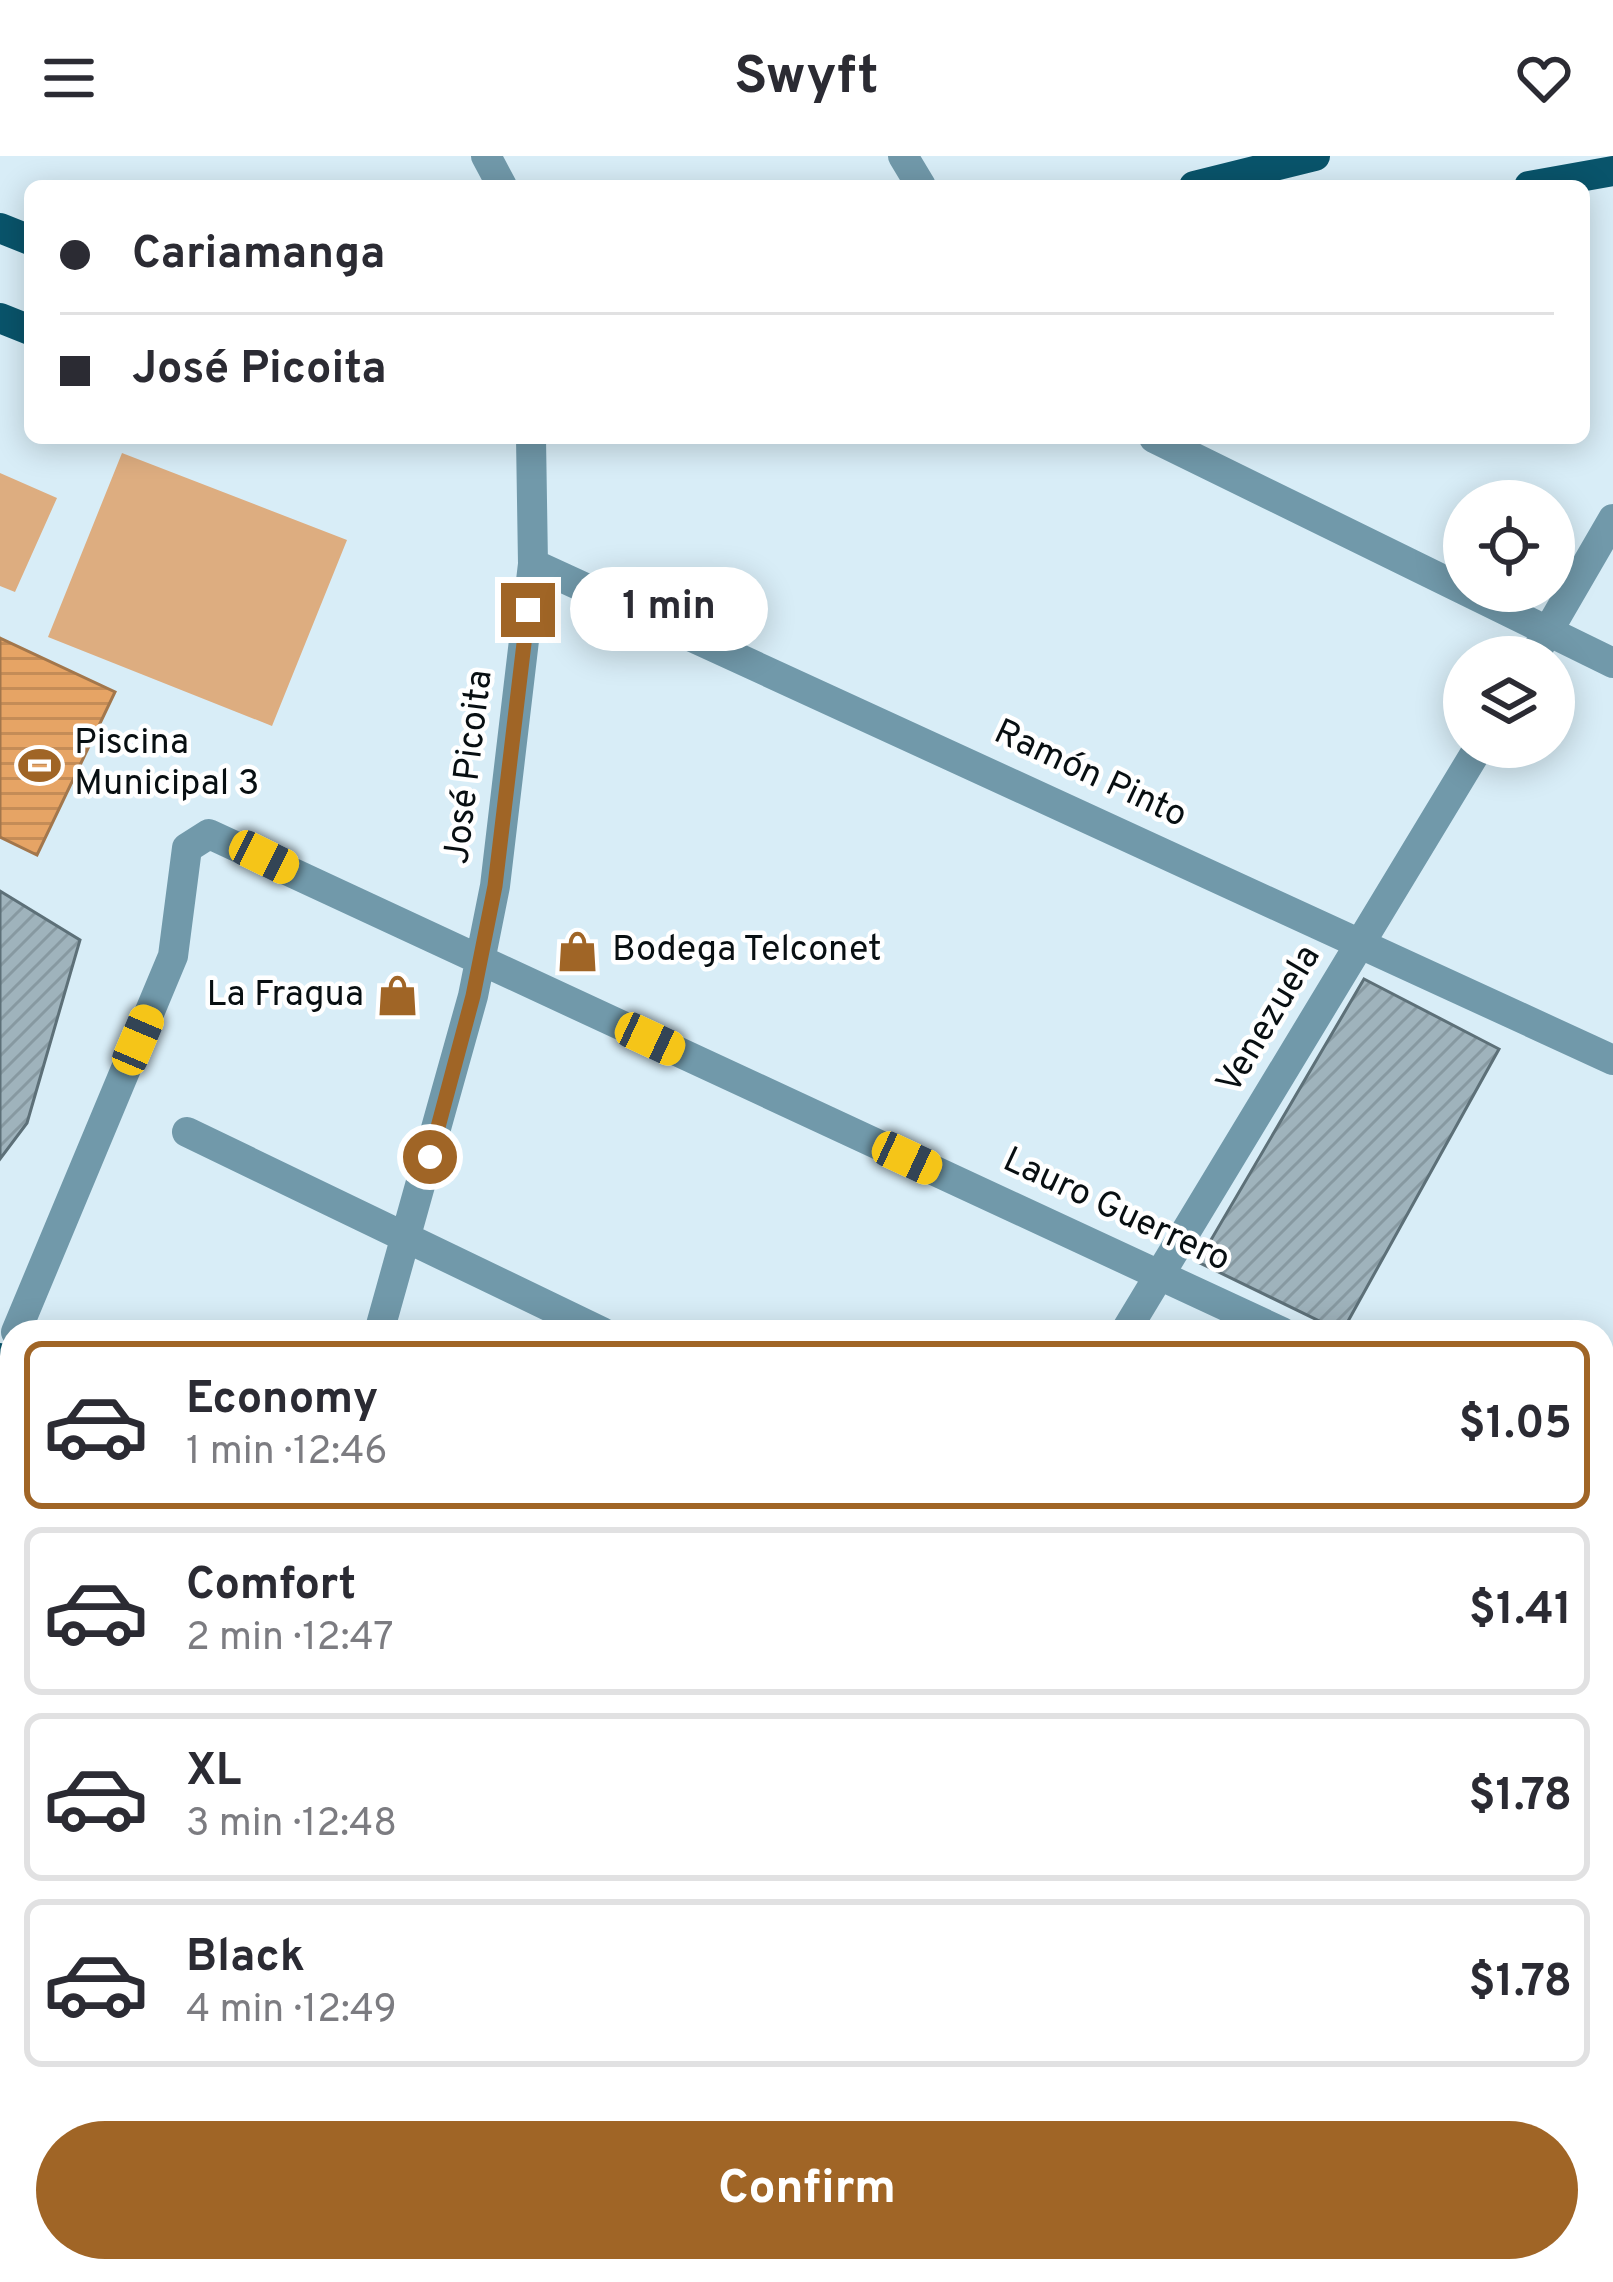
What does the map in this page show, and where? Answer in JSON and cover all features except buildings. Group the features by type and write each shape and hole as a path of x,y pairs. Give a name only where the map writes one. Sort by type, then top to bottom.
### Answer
{"main road":[{"path":"1218,180 1315,156"},
{"path":"1563,180 1613,171"}],"street":[{"name":"José Picoita","path":"383,1320 409,1237 495,886 533,564 531,444"},
{"path":"1165,444 1521,636"},
{"path":"1546,636 1613,518"},
{"name":"Ramón Pinto","path":"533,564 1613,1060"},
{"path":"1575,654 1613,662"},
{"name":"Venezuela","path":"1134,1320 1466,768"},
{"name":"Lauro Guerrero","path":"22,1320 173,956 187,848 209,834 1257,1320"},
{"path":"187,1132 578,1320"}],"shaded area":[{"path":"122,453 347,540 272,726 48,637"},
{"path":"0,473 57,498 15,592 0,586"},
{"name":"Piscina Municipal 3","path":"0,638 115,692 37,855 0,837"}],"place":[{"name":"Piscina Municipal 3","path":"40,765"},
{"name":"Bodega Telconet","path":"578,951"},
{"name":"La Fragua","path":"398,996"}],"route":[{"path":"430,1157 473,996 495,886 528,610"}]}
